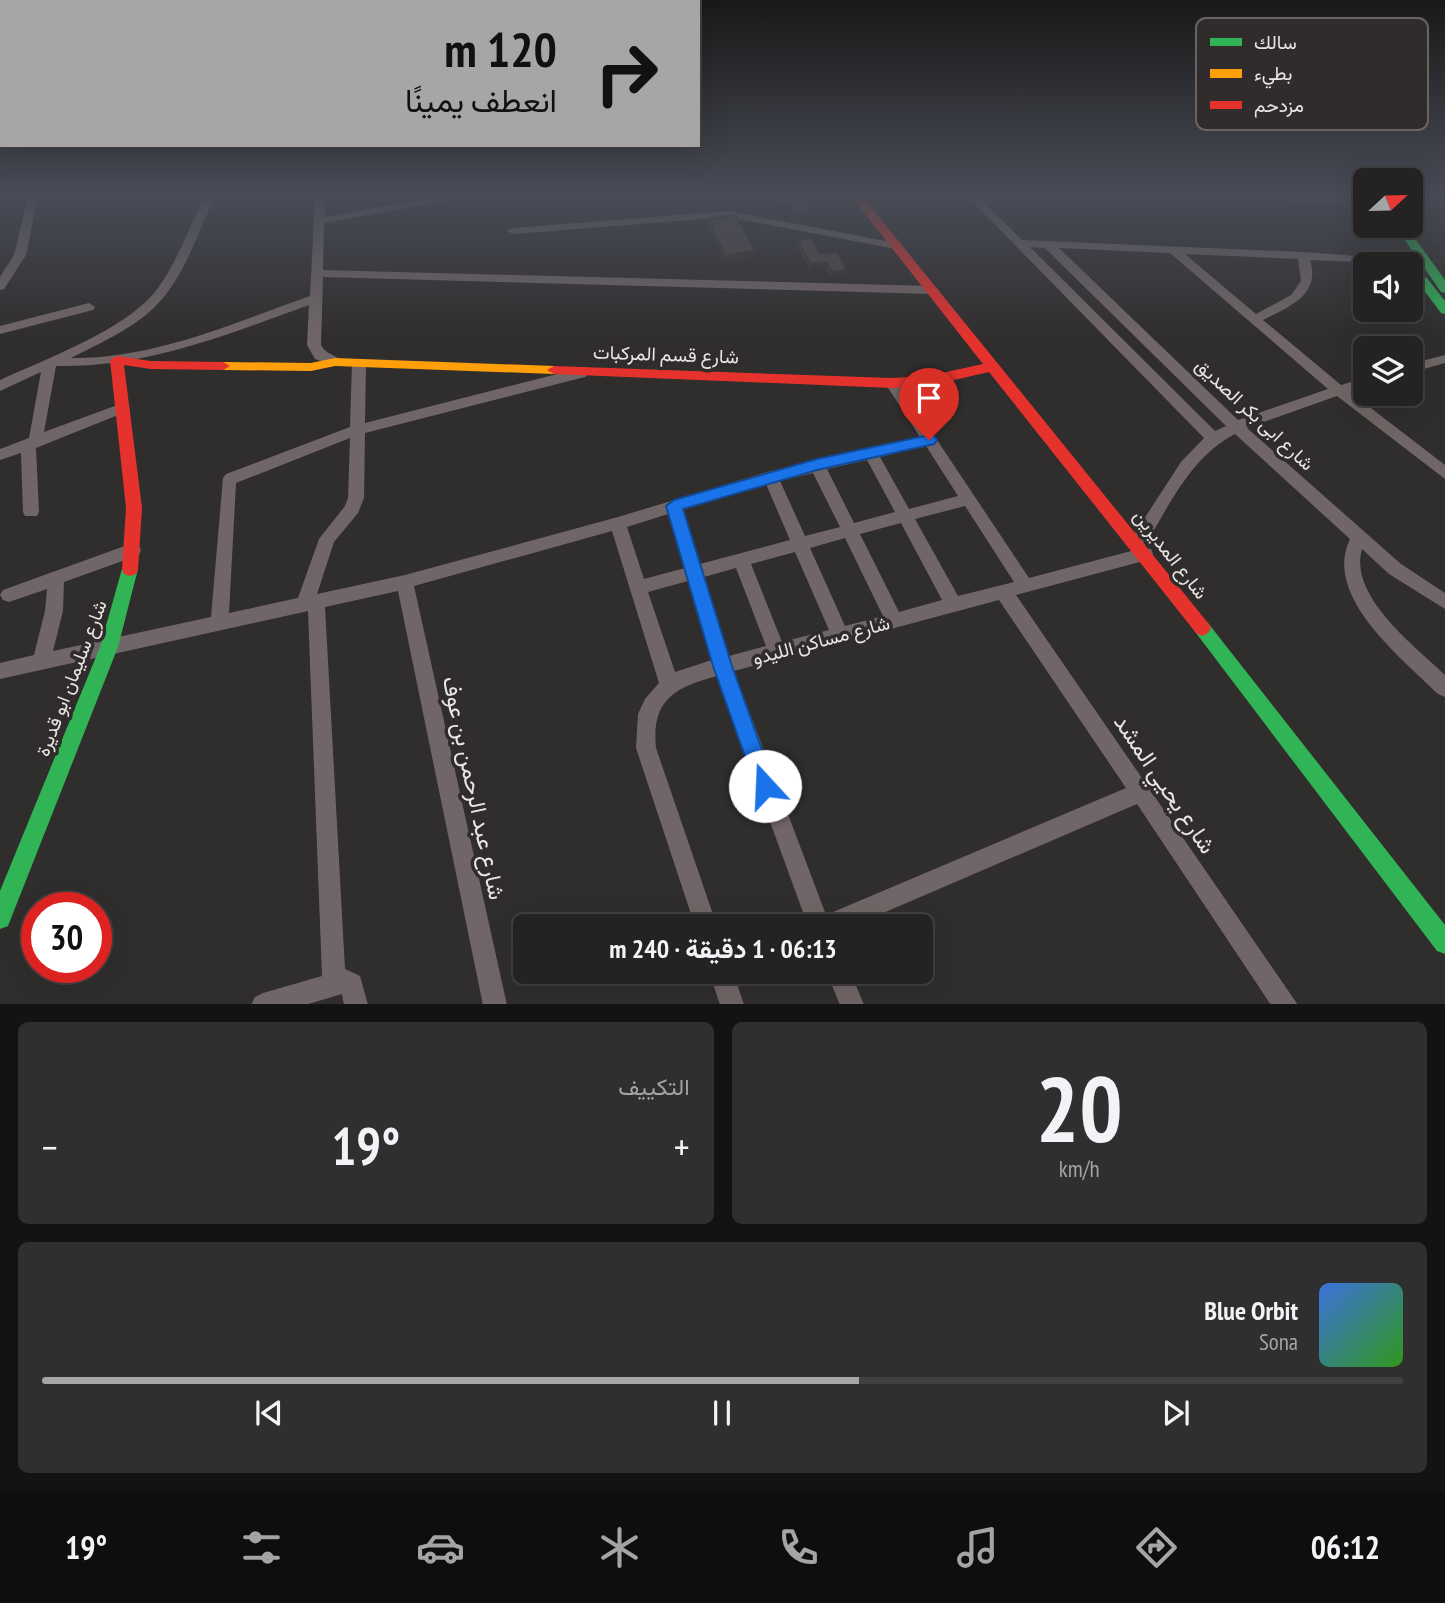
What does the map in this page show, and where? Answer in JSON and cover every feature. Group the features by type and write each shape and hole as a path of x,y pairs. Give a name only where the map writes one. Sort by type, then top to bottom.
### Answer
{"street":[{"path":"0,286 20,255 23,243"},
{"path":"0,386 131,319 151,304 163,288 186,243"},
{"path":"318,243 316,351 326,360 335,362"},
{"path":"879,243 896,246"},
{"name":"شارع المديرين","path":"893,243 1141,549 1445,943"},
{"path":"1017,243 1353,260"},
{"path":"1017,243 1213,438"},
{"path":"1412,243 1445,289"},
{"name":"شارع ابى بكر الصديق","path":"1048,244 1236,427 1359,538 1395,569 1445,602"},
{"path":"1173,250 1339,391 1445,474"},
{"path":"1253,320 1296,298 1305,289 1309,279 1303,256"},
{"path":"317,273 933,290"},
{"path":"1423,281 1445,310"},
{"path":"50,362 117,360 178,345 316,298"},
{"path":"0,330 89,307"},
{"path":"1423,365 1445,359"},
{"name":"شارع قسم المركبات","path":"117,360 164,366 311,367 335,362 892,383 928,381 994,366"},
{"name":"شارع سليمان ابو قديرة","path":"0,918 109,647 128,582 134,550 134,508 117,360"},
{"path":"31,512 32,444 50,362"},
{"path":"334,983 311,603 327,539 352,509 356,498 359,363"},
{"path":"220,622 228,482 237,474 356,430 588,372"},
{"path":"892,383 1025,586"},
{"path":"1141,549 1194,458 1213,438 1236,427 1353,387"},
{"path":"0,455 123,408"},
{"path":"0,671 405,582 771,477 929,440"},
{"path":"870,452 954,605"},
{"path":"817,465 894,620"},
{"path":"771,477 840,635"},
{"path":"639,587 968,499"},
{"path":"674,506 723,666 815,914"},
{"path":"618,523 669,684 650,706 645,719 645,741 702,914"},
{"path":"1359,538 1353,550 1351,564 1354,580 1362,597 1375,615 1445,688"},
{"name":"شارع مساكن الليدو","path":"669,684 684,676 1025,586 1141,549"},
{"path":"9,595 134,550"},
{"path":"741,560 777,651"},
{"path":"42,661 54,611 56,576"},
{"name":"شارع عبد الرحمن بن عوف","path":"405,582 495,1004"},
{"name":"شارع يحيي المشد","path":"1003,591 1286,1004"},
{"path":"854,914 1140,792"},
{"path":"263,1004 345,981 352,984 356,1004"},
{"path":"725,984 732,1004"},
{"path":"844,984 852,1004"}],"building":[{"path":"719,243 751,243 755,251 725,256"},
{"path":"799,243 814,243 820,254 837,252 847,270 832,272 826,262 810,264"}],"traffic: fast":[{"path":"1412,243 1445,289"},
{"path":"1423,281 1445,310"},
{"path":"0,918 109,647 130,569"},
{"path":"1202,628 1445,943"}],"traffic: slow":[{"path":"223,366 311,367 335,362 554,370"}],"traffic: jam":[{"path":"894,243 1202,628"},
{"path":"130,569 134,508 117,360 151,365 223,366"},
{"path":"554,370 892,383 928,381 994,366"}],"route":[{"path":"765,786 723,666 674,506 817,465 929,440"}]}
